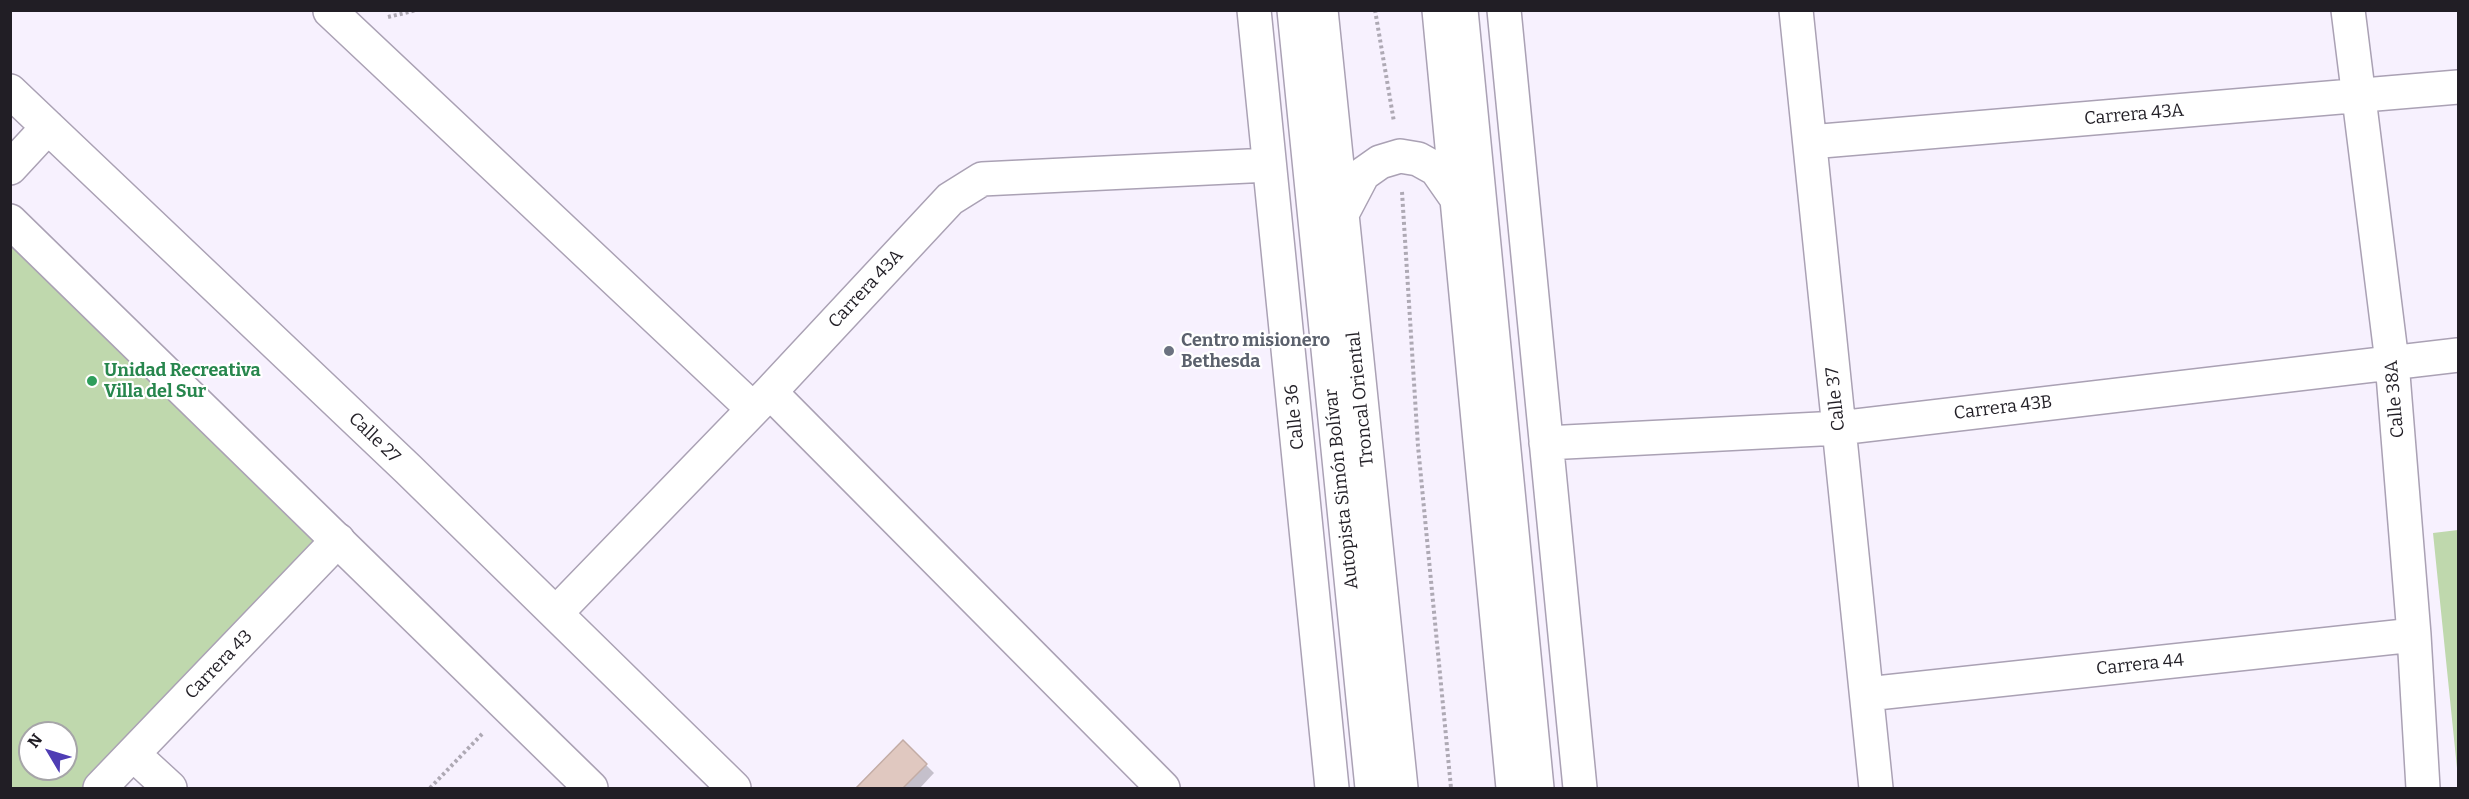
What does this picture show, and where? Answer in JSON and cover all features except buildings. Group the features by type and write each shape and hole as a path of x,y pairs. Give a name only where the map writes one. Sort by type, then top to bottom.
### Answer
{"main road":[{"path":"330,10 761,400 1163,789"},
{"name":"Calle 36","path":"1254,10 1332,789"},
{"name":"Autopista Simón Bolívar","path":"1294,10 1372,789"},
{"name":"Troncal Oriental","path":"1321,10 1401,789"},
{"path":"1439,10 1513,789"},
{"path":"1461,10 1537,789"},
{"path":"1504,10 1580,789"},
{"name":"Calle 37","path":"1796,10 1876,789"},
{"name":"Calle 38A","path":"2348,10 2392,362 2414,635 2423,789"},
{"name":"Carrera 43A","path":"1810,142 2458,87"},
{"name":"Calle 27","path":"10,91 556,613 734,789"},
{"path":"10,168 48,127"},
{"path":"1342,214 1363,174 1380,162 1400,156 1418,159 1436,170 1457,199"},
{"name":"Carrera 43A","path":"556,613 950,199 982,180 1269,165"},
{"path":"10,221 591,789"},
{"name":"Carrera 43B","path":"1546,443 1839,428 2458,355"},
{"name":"Carrera 43","path":"100,789 338,540"},
{"name":"Carrera 44","path":"1867,694 2414,635"},
{"path":"133,754 170,789"}],"path":[{"path":"1375,10 1400,156 1418,446 1451,789"},
{"path":"430,789 485,731"}],"green space":[{"name":"Unidad Recreativa Villa del Sur","path":"10,221 338,540 100,788 11,788"},
{"path":"2458,530 2458,778 2433,533"}],"place":[{"name":"Centro misionero Bethesda","path":"1169,351"},
{"name":"Unidad Recreativa Villa del Sur","path":"92,381"}]}
